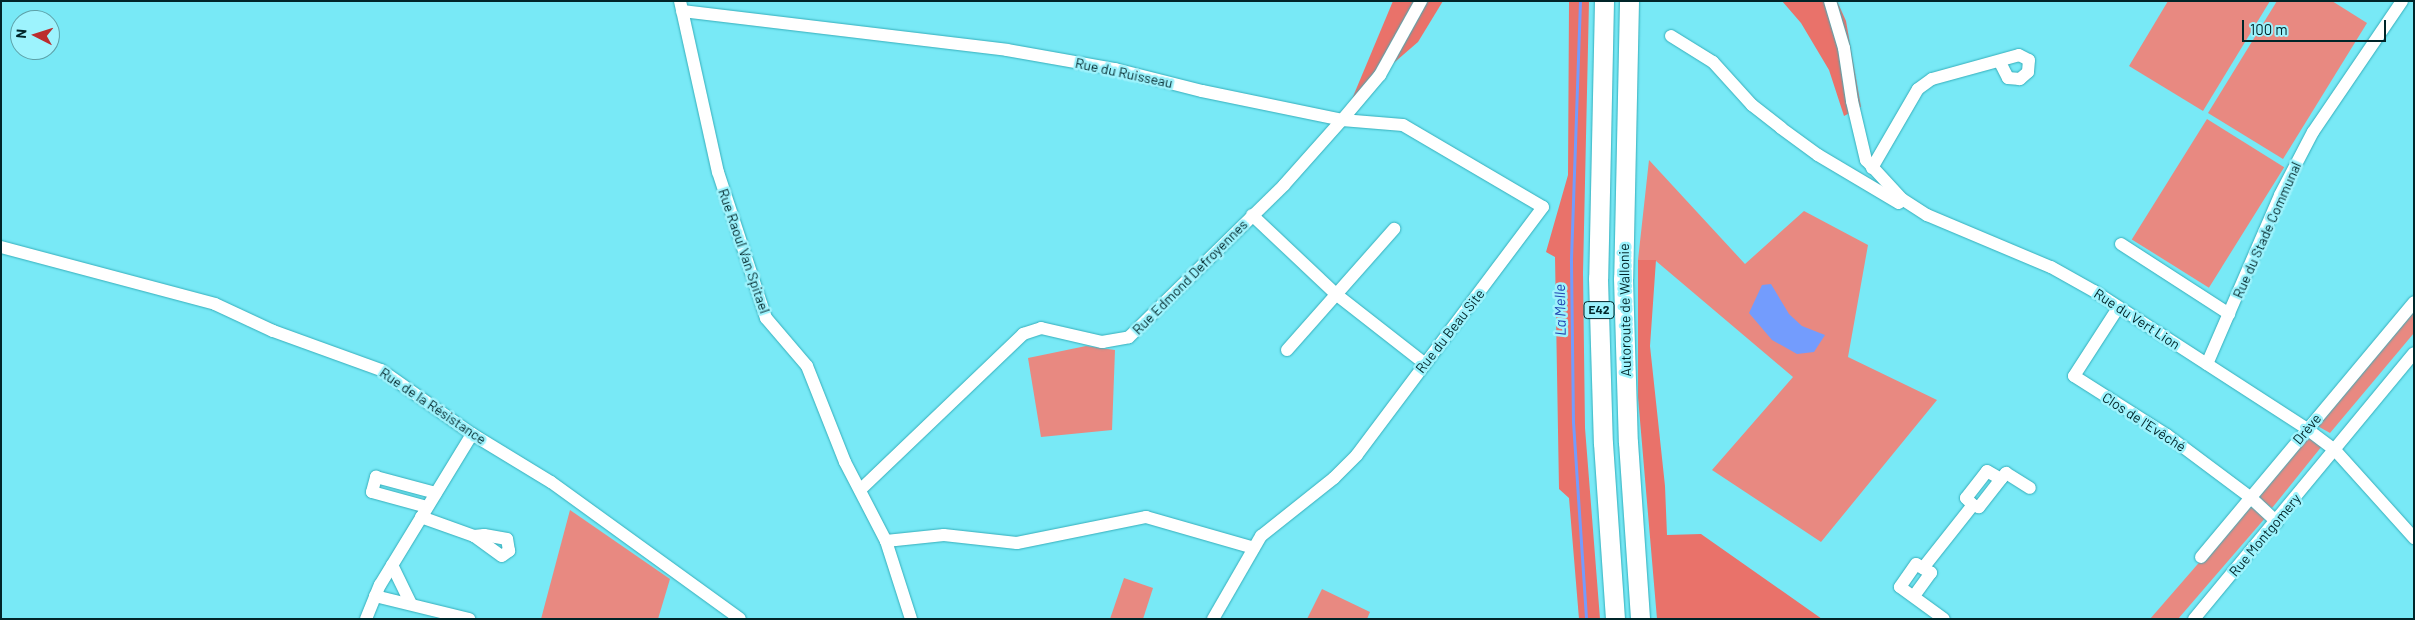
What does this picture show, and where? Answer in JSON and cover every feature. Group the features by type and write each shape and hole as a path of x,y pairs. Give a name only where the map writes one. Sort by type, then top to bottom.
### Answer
{"highway":[{"name":"Autoroute de Wallonie","path":"1604,1 1598,278 1603,443 1615,619"},
{"name":"Autoroute de Wallonie","path":"1629,1 1624,278 1628,442 1640,619"}],"street":[{"name":"Rue Edmond Defroyennes","path":"860,490 1023,334 1041,328 1102,342 1125,340 1284,185 1342,120 1380,75 1421,1"},
{"path":"1830,1 1844,48 1852,101 1869,164 1910,205"},
{"name":"Rue du Stade Communal","path":"2207,364 2280,195 2313,132 2402,1"},
{"name":"Rue du Ruisseau","path":"681,6 1007,50 1115,69 1202,91 1342,120 1403,125 1543,207"},
{"name":"Rue Raoul Van Spitael","path":"681,6 718,172 766,318 807,366 834,437 886,541 911,619"},
{"path":"1671,36 1713,62 1752,105 1818,155 1900,203 1910,205"},
{"path":"1850,174 1869,164 1918,89 1932,79 2000,62"},
{"name":"Rue du Vert Lion","path":"1910,205 1927,215 2051,267 2307,429 2334,449 2414,538"},
{"name":"Rue du Beau Site","path":"1213,619 1254,548 1275,522 1334,478 1357,455 1424,363 1512,253 1543,207"},
{"path":"1252,215 1337,295 1424,363"},
{"path":"1287,350 1394,229"},
{"path":"2120,244 2229,314"},
{"name":"Rue de la Résistance","path":"1,247 168,289 215,304 273,331 346,355 381,370 472,434 551,482 740,619"},
{"name":"Drève","path":"2201,557 2414,302"},
{"name":"Clos de l'Evêché","path":"2118,308 2074,376 2167,435 2250,497 2277,522"},
{"name":"Rue Montgomery","path":"2194,619 2277,522 2334,449 2414,353"},
{"path":"366,619 375,596 392,565 472,434"},
{"path":"1944,619 1900,586 1916,564 1923,568 1973,505 1966,498 1987,471 2001,479 2006,473 2030,488"},
{"path":"436,493 376,478 372,492 424,512 474,536"},
{"path":"886,541 944,535 1017,543 1146,517 1254,548"},
{"path":"392,565 411,604"},
{"path":"375,596 411,604 445,616 469,619"}],"shaded area":[{"path":"1393,1 1443,1 1418,42 1352,99"},
{"path":"1569,1 1589,1 1583,273 1585,428 1600,619 1579,619 1569,498 1559,489 1555,257 1546,252 1568,175"},
{"path":"1782,1 1837,1 1846,21 1861,107 1844,116 1829,70 1801,23"},
{"path":"2168,1 2270,1 2203,111 2129,66"},
{"path":"2277,1 2332,1 2367,23 2283,159 2208,113"},
{"path":"2207,119 2284,167 2209,288 2132,239"},
{"path":"1649,160 1745,264 1804,211 1868,245 1848,357 1937,400 1821,542 1712,470 1793,377 1656,261 1638,260"},
{"path":"1638,260 1656,260 1650,346 1665,486 1667,535 1701,534 1822,619 1657,619 1638,397"},
{"path":"2414,307 2414,333 2330,433 2314,424"},
{"path":"1086,346 1115,350 1112,430 1041,437 1028,358"},
{"path":"2306,436 2322,446 2272,508 2255,496"},
{"path":"2250,504 2266,517 2178,619 2150,619"},
{"path":"570,510 670,579 658,619 541,619"},
{"path":"1124,578 1153,588 1143,619 1110,619"},
{"path":"1322,589 1370,612 1367,619 1307,619"}],"water":[{"path":"1771,284 1789,314 1802,326 1825,335 1814,352 1797,354 1772,340 1749,313 1762,285"}],"waterway":[{"name":"La Melle","path":"1580,1 1571,261 1573,422 1586,619"}]}
